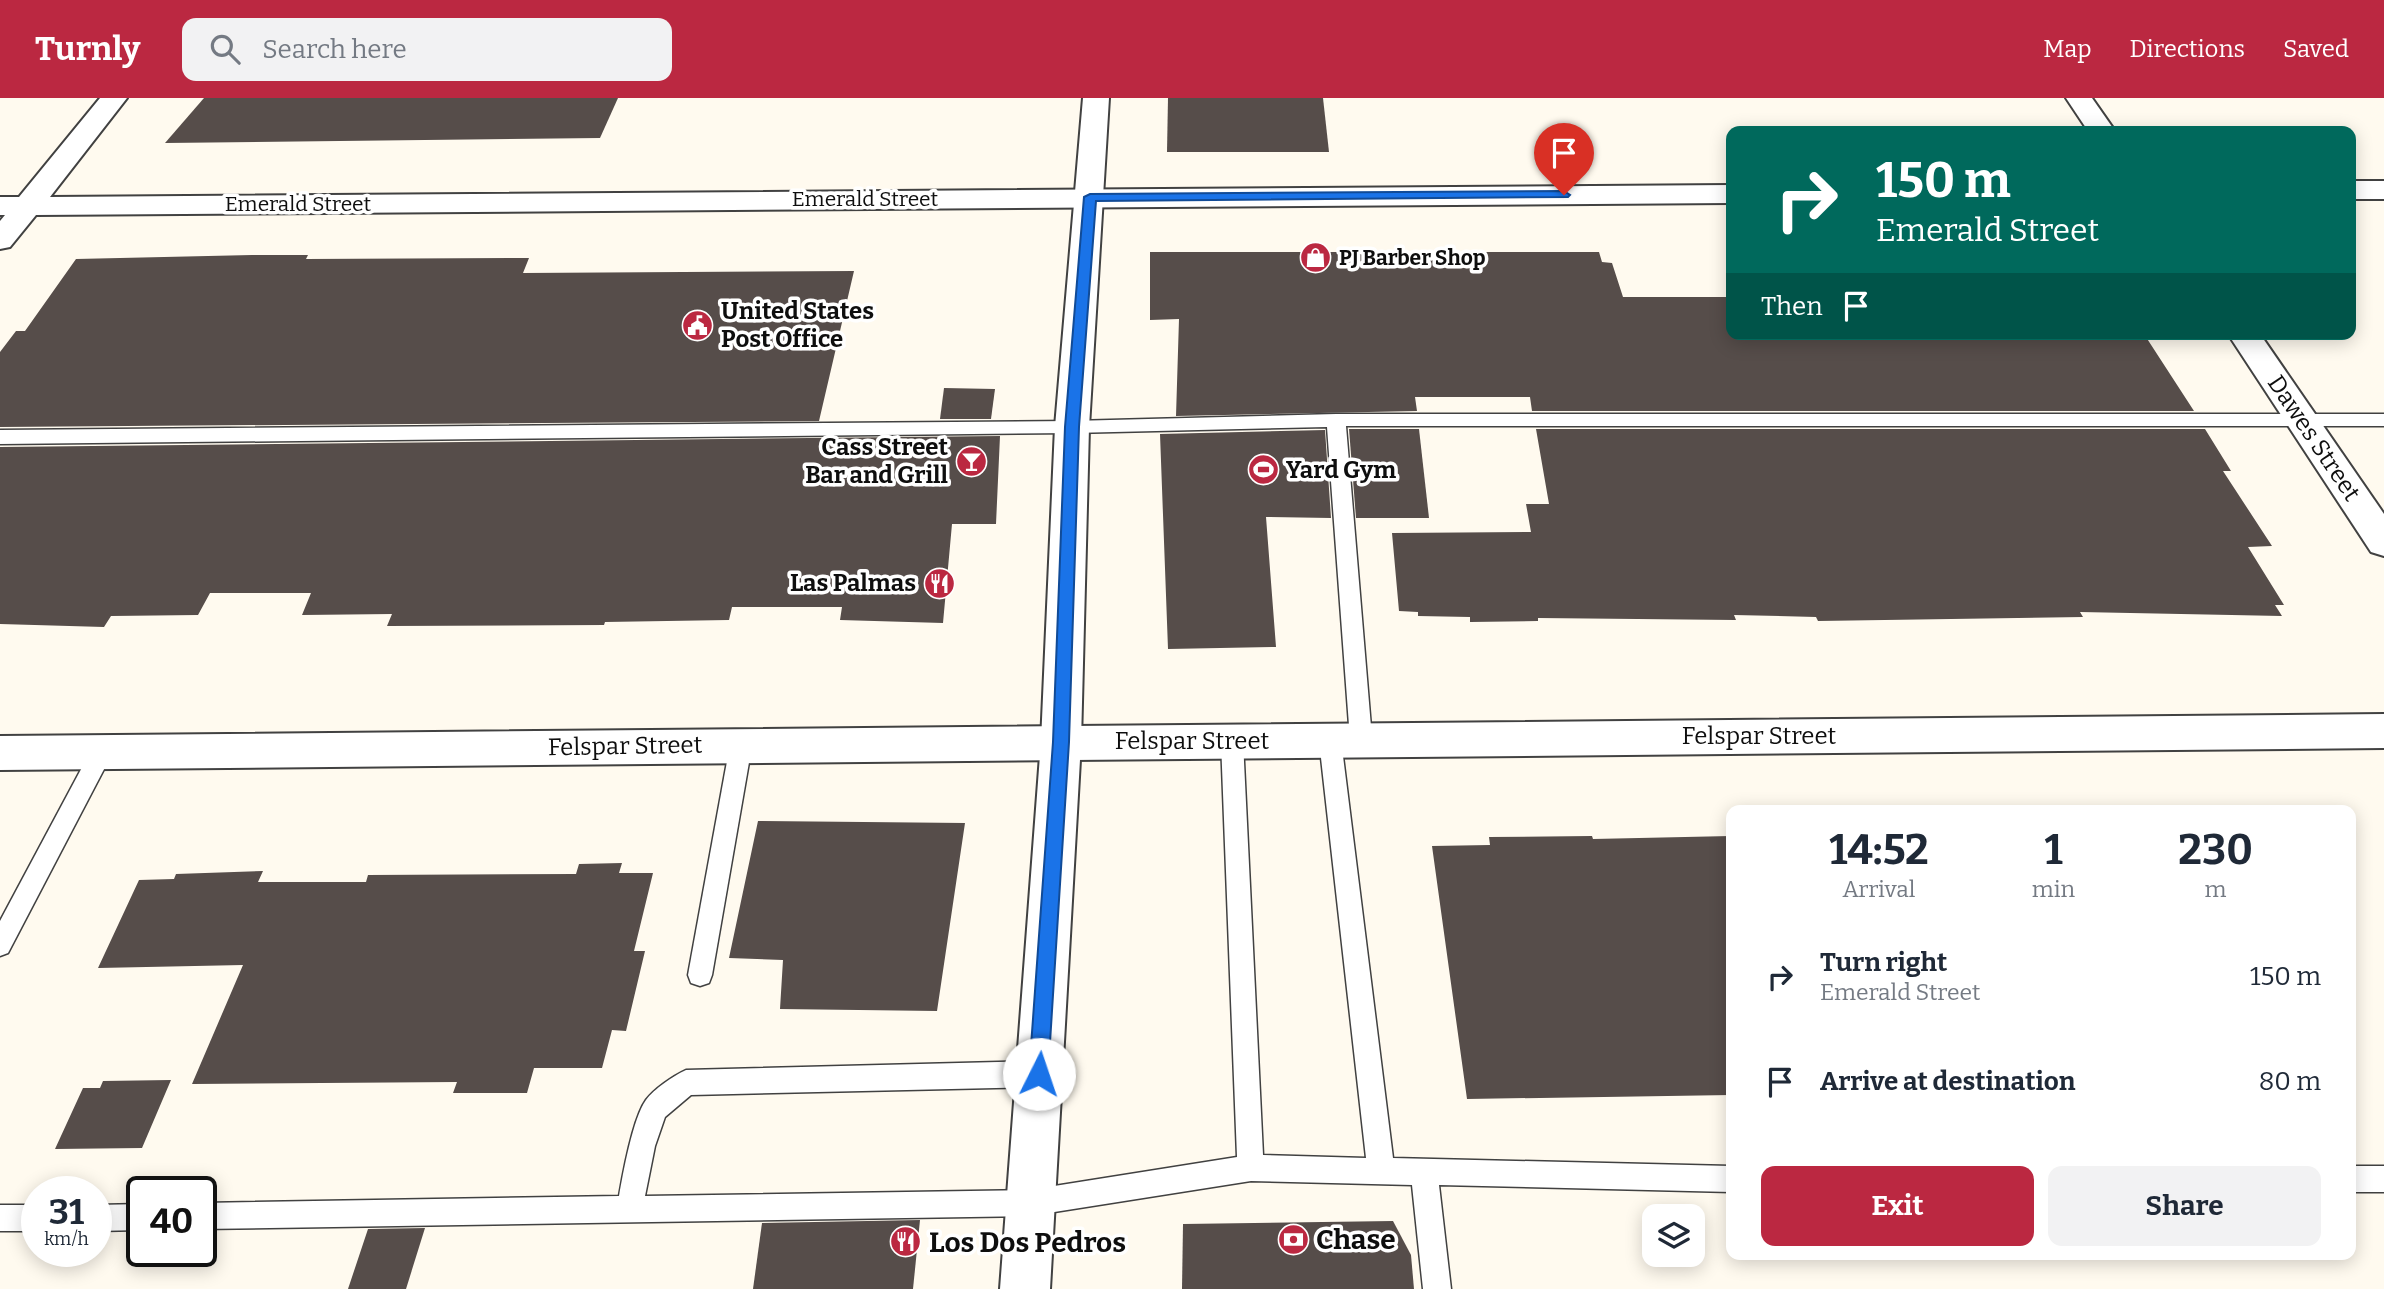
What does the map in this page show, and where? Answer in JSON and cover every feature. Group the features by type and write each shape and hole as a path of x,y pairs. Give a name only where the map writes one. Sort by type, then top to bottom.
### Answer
{"street":[{"path":"0,240 14,206 114,98"},
{"path":"1025,1289 1061,742 1072,427 1096,98"},
{"path":"2079,98 2098,126"},
{"path":"2356,190 2384,190"},
{"name":"Emerald Street","path":"14,206 1726,194"},
{"name":"Dawes Street","path":"2247,340 2384,542"},
{"name":"Felspar Street","path":"0,753 2384,731"}],"lane":[{"path":"0,437 1072,427 1336,420 2384,419"},
{"path":"1336,420 1346,740 1381,1170"},
{"path":"1232,741 1251,1168"},
{"path":"699,975 741,745"},
{"path":"0,946 7,917 102,751"},
{"path":"629,1210 642,1146 655,1109 685,1083 1039,1074"},
{"path":"217,1216 1029,1203 1251,1168 1726,1179"},
{"path":"1424,1172 1437,1289"},
{"path":"2356,1180 2384,1179"},
{"path":"0,1218 21,1218"}],"building":[{"path":"204,98 618,98 600,138 165,143"},
{"path":"1168,98 1323,98 1329,152 1167,152"},
{"path":"1150,252 1599,252 1602,262 1612,263 1623,297 1726,297 1726,340 2148,340 2194,411 1532,411 1530,397 1415,397 1417,411 1176,416 1179,319 1150,320"},
{"path":"308,255 306,259 529,258 523,273 854,271 819,421 0,427 0,352 16,331 25,331 76,259"},
{"path":"944,388 995,389 991,419 940,419"},
{"path":"1349,429 1419,429 1429,518 1356,518"},
{"path":"1536,429 2205,429 2231,471 2223,471 2272,546 2248,547 2284,605 2275,605 2282,616 2080,612 2083,617 1818,621 1816,617 1734,615 1736,620 1538,618 1538,621 1470,622 1470,617 1418,616 1418,612 1399,611 1392,533 1531,532 1526,504 1549,504"},
{"path":"1325,430 1331,518 1266,517 1276,647 1168,649 1160,434"},
{"path":"1000,436 996,524 952,524 943,623 840,620 842,607 732,607 729,620 605,622 604,625 387,626 392,614 302,615 311,593 210,593 198,615 111,616 104,627 0,624 0,447"},
{"path":"758,821 965,823 937,1011 780,1009 783,960 729,958"},
{"path":"1592,836 1593,839 1726,836 1726,1095 1467,1099 1432,846 1490,845 1489,837"},
{"path":"622,863 619,873 653,873 634,951 645,951 626,1031 612,1030 602,1068 534,1068 527,1093 453,1093 457,1082 192,1084 243,965 98,968 139,880 174,879 176,874 263,871 258,882 366,882 368,875 576,874 579,864"},
{"path":"171,1080 142,1148 55,1149 83,1088 100,1088 103,1081"},
{"path":"920,1220 913,1289 753,1289 762,1223"},
{"name":"Chase","path":"1393,1221 1411,1255 1414,1289 1182,1289 1183,1224"},
{"path":"425,1228 406,1289 348,1289 368,1229"}],"place":[{"name":"PJ Barber Shop","path":"1316,258"},
{"name":"United States Post Office","path":"698,325"},
{"name":"Cass Street Bar and Grill","path":"971,461"},
{"name":"Yard Gym","path":"1263,470"},
{"name":"Las Palmas","path":"939,583"},
{"name":"Chase","path":"1293,1239"},
{"name":"Los Dos Pedros","path":"906,1242"}],"route":[{"path":"1039,1074 1061,742 1072,427 1090,197 1564,195"}]}
